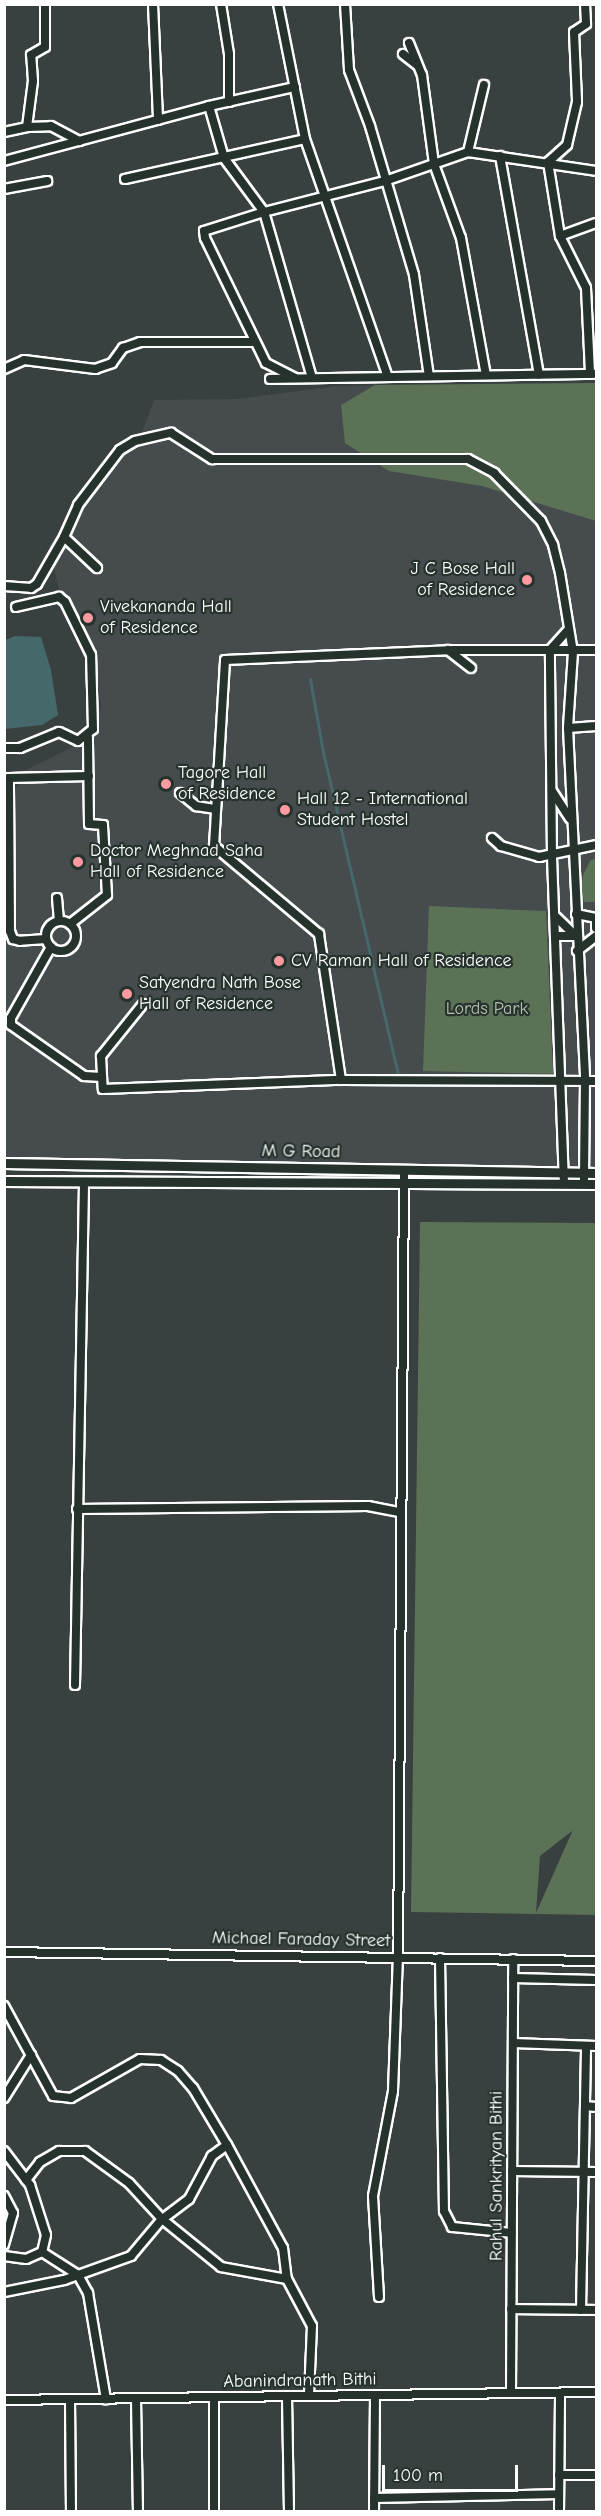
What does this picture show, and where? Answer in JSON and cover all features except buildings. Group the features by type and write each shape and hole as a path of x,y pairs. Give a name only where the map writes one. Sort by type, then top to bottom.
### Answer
{"street":[{"path":"27,127 33,81 31,55 45,47 45,4"},
{"path":"153,4 158,120"},
{"path":"221,4 229,54 230,102"},
{"path":"278,4 306,140 323,195 388,377"},
{"path":"345,4 349,70 414,275 429,376"},
{"path":"548,162 567,145 578,102 574,32 586,24 585,4"},
{"path":"409,43 418,66 434,164 461,238 486,375"},
{"path":"403,54 418,66"},
{"path":"468,152 484,84"},
{"path":"4,161 209,106 295,87"},
{"path":"209,106 224,158 264,212 312,378"},
{"path":"4,132 27,127 51,126 79,141"},
{"path":"125,179 306,140"},
{"path":"295,378 266,363 252,342 204,231 323,195 386,181 468,152 548,162 583,172 597,171"},
{"path":"500,156 539,375"},
{"path":"270,379 593,374 586,288 560,236 548,162"},
{"path":"4,189 47,181"},
{"path":"560,236 597,223"},
{"path":"4,369 24,360 96,369 112,363 123,348 140,342 252,342"},
{"path":"4,586 31,588 37,584 64,537 78,505 120,450 135,441 171,433 212,459 468,459 494,473 541,521 553,545 560,573 573,652 568,728 576,936 585,1081 584,1184"},
{"path":"64,537 97,568"},
{"path":"16,607 59,597 65,602 94,670 93,729 88,737 89,824 103,825 107,895 70,924"},
{"path":"564,1184 552,856 550,650 568,630"},
{"path":"448,650 471,668"},
{"path":"341,1080 318,934 214,846 225,660 448,650 573,652 597,650"},
{"path":"568,728 597,726"},
{"path":"4,748 20,748 59,732 78,741 88,737"},
{"path":"46,939 20,941 13,939 10,931 9,778 89,776"},
{"path":"551,790 571,820"},
{"path":"180,793 196,806 216,809"},
{"path":"492,838 501,846 527,856 552,856 597,845"},
{"path":"57,898 58,921"},
{"path":"576,914 597,919 597,928"},
{"path":"556,917 576,936"},
{"path":"58,921 70,924 76,935 73,944 60,951 51,947 46,939 50,925 58,921"},
{"path":"556,936 576,936"},
{"path":"577,951 597,936"},
{"path":"51,947 11,1018 11,1025 84,1076 102,1077"},
{"path":"143,1004 101,1056 103,1089 341,1080 597,1082"},
{"name":"M G Road","path":"4,1163 597,1173"},
{"path":"379,2297 379,2253 373,2196 393,2091 398,1957 399,1512 404,1170"},
{"path":"4,1181 597,1184"},
{"path":"75,1685 84,1183"},
{"path":"77,1509 368,1506 399,1512"},
{"name":"Michael Faraday Street","path":"4,1952 597,1961"},
{"path":"440,1958 444,2211 452,2227 512,2233"},
{"name":"Rahul Sankrityan Bithi","path":"511,2393 513,1959"},
{"path":"513,1978 597,1980"},
{"path":"4,2006 53,2096 71,2098 120,2068 140,2059 161,2060 178,2071 192,2088 227,2145 283,2247 287,2279 312,2326 309,2396"},
{"path":"513,2043 597,2046"},
{"path":"581,2310 586,2046"},
{"path":"4,2098 31,2055"},
{"path":"585,2106 597,2107"},
{"path":"4,2292 22,2291 78,2275 131,2256 162,2219 189,2199 213,2156 227,2145"},
{"path":"4,2151 26,2180 46,2235 42,2252"},
{"path":"26,2180 40,2162 59,2151 85,2151 129,2183 162,2219 221,2268 287,2279"},
{"path":"512,2171 597,2172"},
{"path":"4,2196 14,2213 4,2245"},
{"path":"4,2256 26,2259 42,2252"},
{"path":"42,2252 78,2275 88,2293 106,2399"},
{"path":"511,2309 597,2310"},
{"name":"Abanindranath Bithi","path":"4,2400 597,2392"},
{"path":"559,2511 560,2393"},
{"path":"374,2511 375,2395"},
{"path":"214,2397 214,2511"},
{"path":"287,2397 289,2511"},
{"path":"135,2399 138,2511"},
{"path":"70,2400 71,2511"},
{"path":"559,2475 597,2475"},
{"path":"374,2498 559,2494"}],"shaded area":[{"path":"596,383 596,1174 5,1165 4,829 8,792 19,785 22,772 91,738 101,707 95,664 61,597 49,546 80,504 141,435 154,400 236,399 337,386"}],"green space":[{"path":"596,383 596,521 482,486 389,471 345,443 341,405 375,385"},
{"path":"596,858 596,902 584,902 581,886 584,873 590,861"},
{"name":"Lords Park","path":"429,906 546,911 553,1074 423,1071"},
{"path":"420,1222 596,1223 596,1915 411,1912","holes":["572,1831 536,1913 540,1856"]}],"water":[{"path":"15,636 41,637 51,670 58,715 42,725 5,729 5,640"}],"waterway":[{"path":"310,679 323,752 399,1079"}],"place":[{"name":"J C Bose Hall of Residence","path":"527,580"},
{"name":"Vivekananda Hall of Residence","path":"88,618"},
{"name":"Tagore Hall of Residence","path":"166,784"},
{"name":"Hall 12 - International Student Hostel","path":"285,810"},
{"name":"Doctor Meghnad Saha Hall of Residence","path":"78,862"},
{"name":"CV Raman Hall of Residence","path":"279,961"},
{"name":"Satyendra Nath Bose Hall of Residence","path":"127,994"}]}
